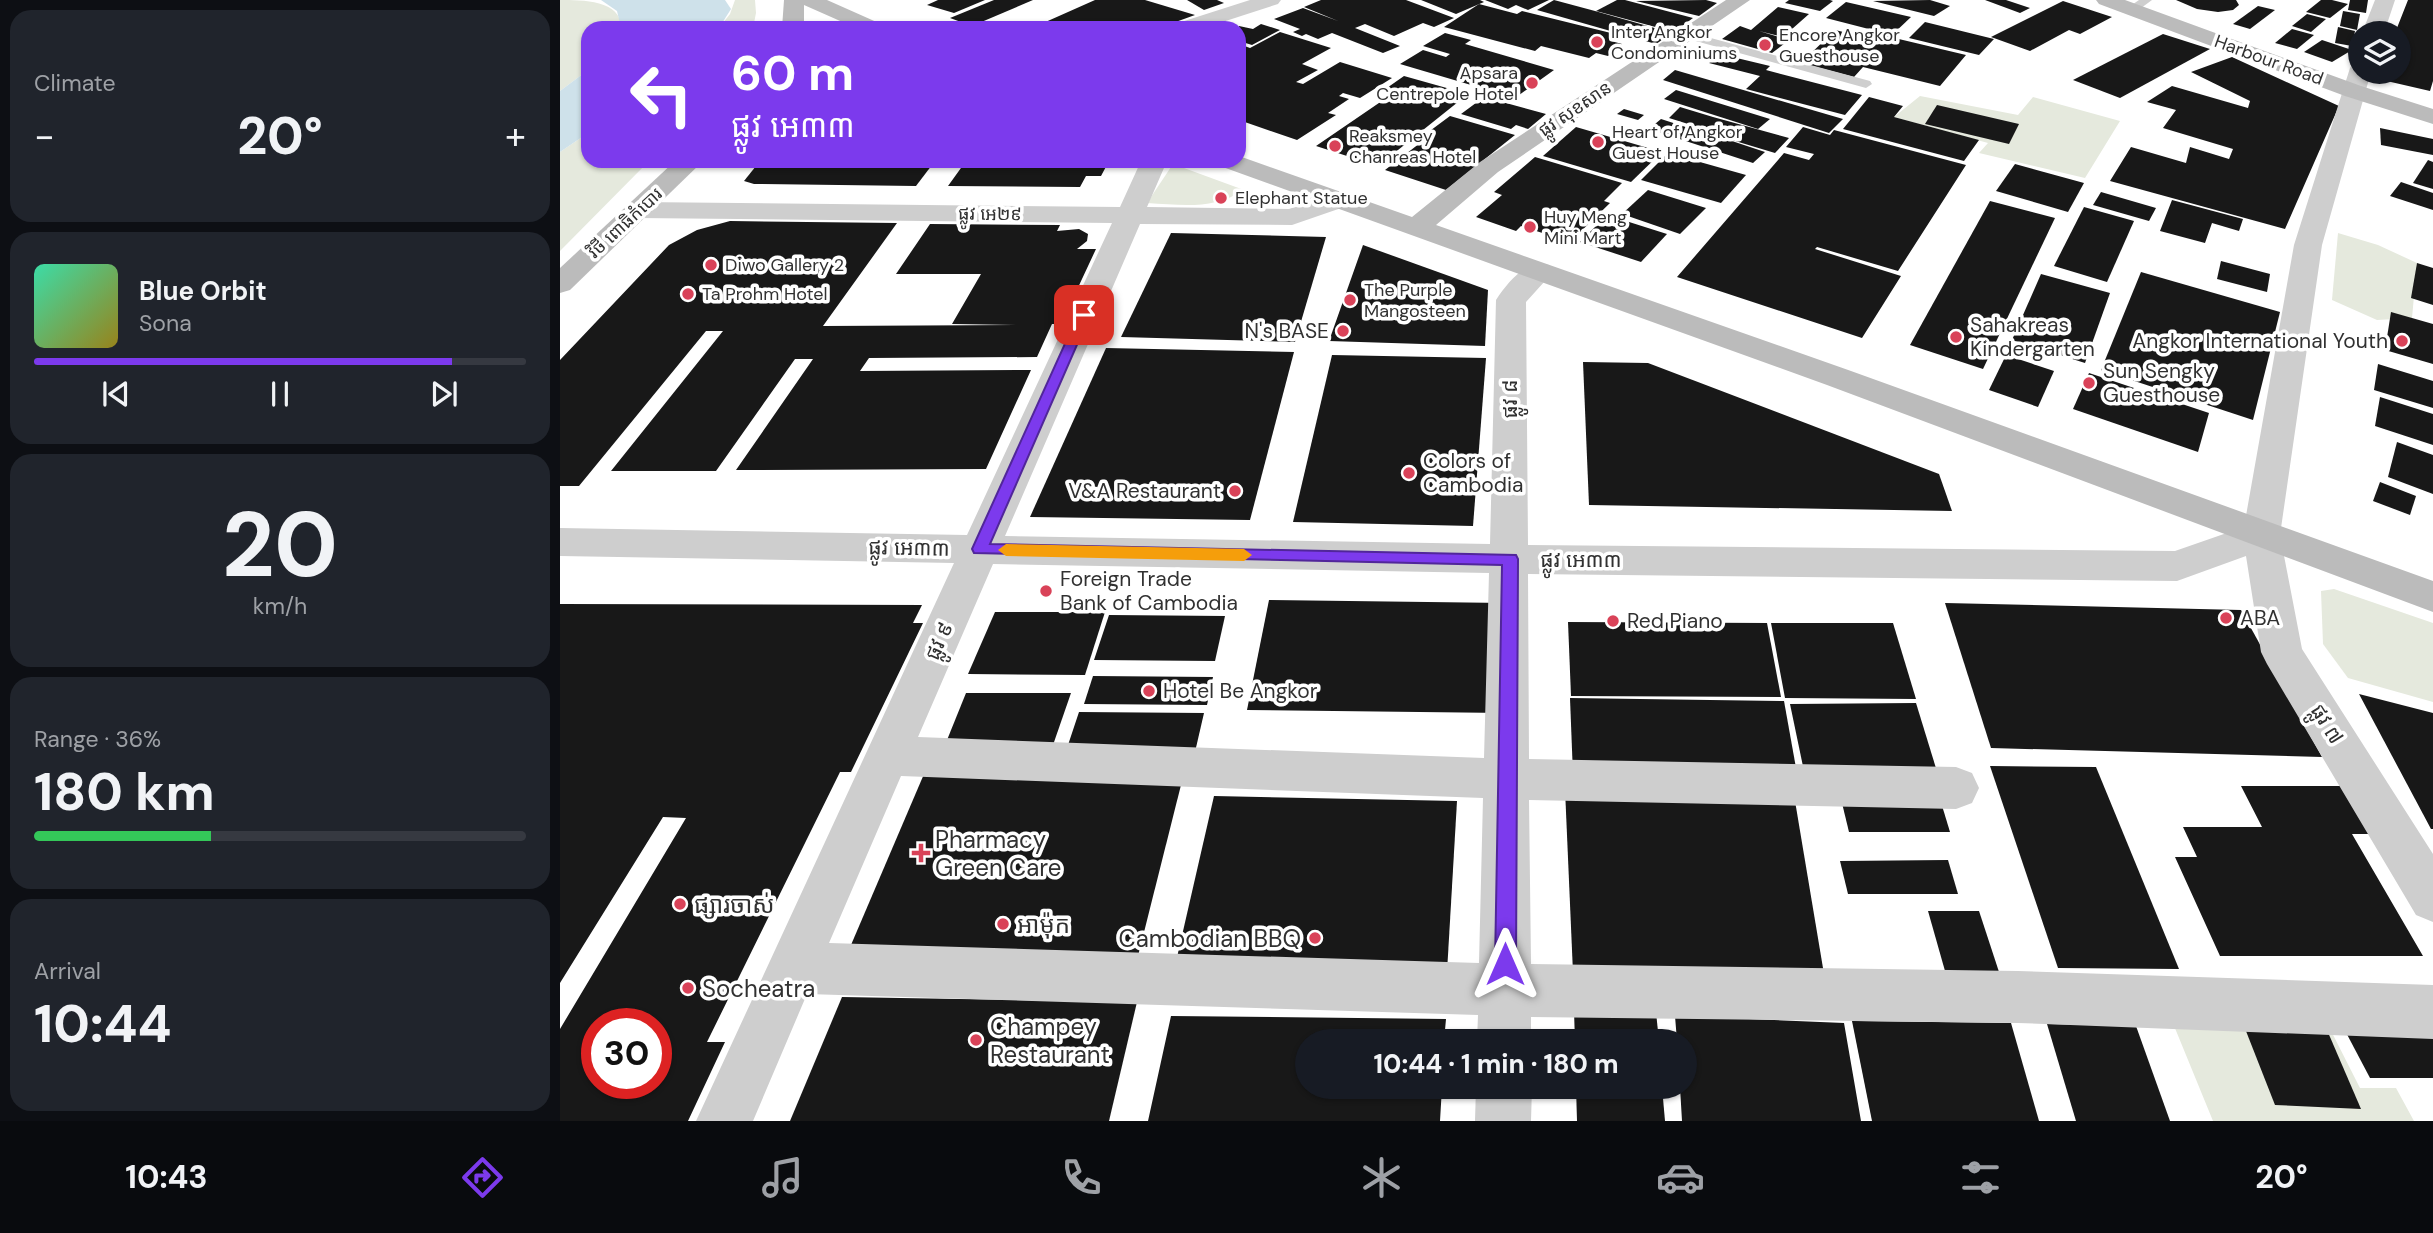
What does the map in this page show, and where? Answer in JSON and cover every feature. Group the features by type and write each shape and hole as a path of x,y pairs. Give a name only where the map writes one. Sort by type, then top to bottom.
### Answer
{"main road":[{"path":"793,21 794,0"},
{"name":"ផ្លូវ សុខសាន","path":"1417,227 1489,167 1740,0"},
{"name":"Harbour Road","path":"2106,0 2140,5 2348,76"},
{"path":"816,1 859,21"},
{"name":"Harbour Road","path":"2367,84 2433,117"},
{"path":"1246,167 1839,378 2433,597"},
{"name":"វិថី ពោធិកំបោរ","path":"560,284 683,168"}],"street":[{"path":"1204,21 1270,0"},
{"path":"2377,21 2385,0"},
{"name":"ផ្លូវ ៧","path":"2356,84 2308,245 2261,535 2282,652 2433,898"},
{"name":"ផ្លូវ ៩","path":"724,1121 1151,168"},
{"name":"ផ្លូវ អេ២៩","path":"638,210 1292,218 1338,200"},
{"name":"ផ្លូវ ៨","path":"1504,1029 1511,300 1539,271"},
{"name":"ផ្លូវ អេ៣៣","path":"560,542 1510,559 2178,566 2261,535"},
{"path":"888,756 1507,779 1956,788"},
{"path":"794,968 1505,990 2018,997 2433,1012"},
{"path":"1503,1121 1504,1099"}],"lane":[{"path":"1685,35 1866,83"}],"shaded area":[{"path":"560,0 589,1 608,7 620,21 581,21 581,75 560,91"},
{"path":"601,0 725,0 731,9 723,21 619,21 617,11"},
{"path":"735,0 755,0 754,21 724,21"},
{"path":"581,75 581,138 560,152 560,91"},
{"path":"1920,96 2018,115 2033,97 2120,121 2085,178 1979,153 1988,143 1894,117"},
{"path":"581,138 581,168 642,168 560,251 560,152"},
{"path":"1170,168 1184,168 1244,190 1221,201 1209,203 1147,203"},
{"path":"2338,233 2378,245 2417,263 2412,318 2377,320 2332,300"},
{"path":"2334,589 2433,623 2433,702 2348,678 2323,644 2321,591"},
{"path":"2323,1015 2360,1088 2396,1088 2414,1121 2213,1121 2170,1016"}],"building":[{"path":"938,0 985,0 954,13 927,5"},
{"path":"994,0 1033,0 984,21 958,21 950,18"},
{"path":"1095,0 1145,0 1195,15 1178,21 1048,21"},
{"path":"1187,0 1217,0 1224,3 1204,10"},
{"path":"1321,0 1406,0 1454,18 1434,27 1423,23 1394,36 1365,24 1355,28 1400,46 1383,53 1332,33 1318,39 1306,34 1302,36 1293,32 1300,29 1274,19 1303,8 1338,21 1304,7"},
{"path":"1421,0 1480,0 1484,2 1456,14"},
{"path":"1485,0 1549,0 1528,10 1516,5 1508,9"},
{"path":"1554,0 1672,33 1656,44 1537,10"},
{"path":"1617,0 1693,18 1674,32 1596,11"},
{"path":"1706,0 1717,3 1699,16 1636,1"},
{"path":"1789,0 1833,1 1820,11 1785,3"},
{"path":"1930,0 1950,6 1934,16 1873,1"},
{"path":"1985,0 2006,0 2030,8 2020,13"},
{"path":"2176,0 2236,0 2239,5 2233,10 2218,12 2197,9"},
{"path":"2321,0 2348,4 2330,18 2306,12"},
{"path":"2350,0 2368,0 2366,13 2348,10"},
{"path":"2408,0 2433,0 2433,81 2430,91 2400,84 2411,84 2411,21 2400,21"},
{"path":"2063,1 2112,17 2080,34 2069,30 2030,51 1991,37"},
{"path":"1846,2 1911,17 1892,35 1826,18"},
{"path":"1479,4 1517,14 1522,11 1619,35 1611,41 1622,44 1608,56 1596,53 1589,58 1541,46 1535,51 1444,27"},
{"path":"2258,6 2275,10 2250,29 2233,24"},
{"path":"1778,7 1809,14 1783,37 1759,31 1789,40 1772,53 1722,39 1740,26 1751,30"},
{"path":"2343,11 2360,14 2359,21 2348,21 2348,28 2340,26"},
{"path":"2307,14 2326,19 2311,32 2292,26"},
{"path":"1925,22 1994,39 1979,55 1909,38"},
{"path":"1261,24 1280,30 1252,45 1246,43 1246,28 1253,29"},
{"path":"2338,27 2348,29 2348,45 2335,43"},
{"path":"2292,29 2314,35 2297,49 2275,43"},
{"path":"1835,30 1856,35 1861,30 1966,55 1940,86 1863,67 1854,77 1801,63"},
{"path":"1280,32 1331,48 1302,64 1318,70 1296,82 1303,84 1340,62 1392,78 1360,98 1343,93 1339,96 1349,99 1328,113 1336,115 1297,140 1246,122 1246,47 1250,48"},
{"path":"1445,33 1471,40 1465,44 1554,70 1515,98 1400,64 1423,50 1446,57 1450,54 1423,46"},
{"path":"2163,34 2210,49 2120,98 2073,80"},
{"path":"2322,40 2348,49 2348,52 2332,62 2304,52"},
{"path":"1720,54 1770,66 1766,70 1862,95 1845,115 1746,89 1760,76 1709,63"},
{"path":"2232,57 2339,106 2285,229 2110,181 2131,147 2186,163 2190,147 2229,159 2233,149 2163,128 2176,110 2147,102 2172,86 2248,108 2250,101 2191,72"},
{"path":"1675,70 1843,119 1829,133 1663,80"},
{"path":"1404,76 1468,94 1378,166 1316,146 1395,92 1384,90"},
{"path":"1676,90 1770,119 1758,129 1664,99"},
{"path":"1484,97 1546,114 1528,129 1516,125 1511,129 1461,114"},
{"path":"1869,97 1903,106 1894,117 1979,140 1964,161 1843,129"},
{"path":"1937,105 2019,124 2009,144 1925,124"},
{"path":"1680,107 1789,138 1775,153 1702,131 1765,152 1753,163 1649,129 1661,119 1698,131 1701,128 1669,118"},
{"path":"1624,109 1644,115 1638,120 1617,114"},
{"path":"1450,116 1515,135 1446,190 1385,170 1424,140 1419,139"},
{"path":"1576,127 1662,152 1631,182 1543,156"},
{"path":"1803,127 1830,135 1834,130 1966,165 1898,271 1817,247 1815,249 1901,276 1862,338 1677,277 1784,153 1809,160 1814,154 1786,147"},
{"path":"2380,128 2433,139 2433,155 2381,145"},
{"path":"1668,153 1746,175 1721,203 1641,180"},
{"path":"1535,157 1622,183 1604,201 1610,203 1570,242 1521,226 1516,231 1476,217 1502,195 1494,192"},
{"path":"2428,160 2433,162 2433,189 2413,183"},
{"path":"2015,164 2084,183 2068,212 1996,191"},
{"path":"754,168 930,168 916,186 754,184 744,181"},
{"path":"961,168 1105,168 1101,176 1086,176 1080,187 948,186"},
{"path":"2401,182 2433,193 2433,210 2390,196"},
{"path":"1648,190 1706,208 1680,234 1622,214"},
{"path":"2101,192 2156,208 2149,221 2093,205"},
{"path":"2172,200 2243,219 2239,231 2212,223 2205,243 2160,231"},
{"path":"1990,201 2055,218 1983,369 1910,345"},
{"path":"2084,207 2134,221 2107,282 2054,266"},
{"path":"1607,215 1667,234 1641,262 1580,242"},
{"path":"730,221 897,223 823,326 1016,325 952,324 981,274 896,274 930,224 1060,225 1057,231 1079,229 1088,234 1087,241 1077,249 1096,249 1061,324 1052,324 1037,357 869,358 860,371 1031,370 986,469 736,470 813,359 795,359 716,471 611,471 723,331 706,331 579,486 560,486 560,360 669,245 697,230"},
{"path":"1171,233 1326,237 1295,342 1121,337"},
{"path":"1363,245 1488,290 1485,346 1329,341"},
{"path":"2221,261 2270,274 2267,292 2217,279"},
{"path":"2417,263 2433,268 2433,305 2411,298"},
{"path":"2141,272 2280,312 2253,420 2101,370"},
{"path":"2041,274 2110,293 2085,363 2012,340"},
{"path":"2391,312 2433,324 2433,364 2385,350"},
{"path":"1106,348 1294,352 1250,520 1030,517"},
{"path":"1332,355 1486,358 1473,526 1293,522"},
{"path":"2006,355 2054,371 2038,407 1989,390"},
{"path":"1583,362 1648,363 1939,474 1952,511 1589,505"},
{"path":"2378,364 2433,381 2433,408 2374,390"},
{"path":"2089,373 2209,413 2198,452 2073,409"},
{"path":"2380,397 2433,414 2433,445 2375,426"},
{"path":"2397,442 2433,455 2433,494 2388,477"},
{"path":"2380,482 2416,496 2410,515 2373,501"},
{"path":"1269,600 1506,603 1505,713 1247,710"},
{"path":"1945,603 2241,610 2322,757 1991,748"},
{"name":"ផ្សារចាស់","path":"560,604 922,605 913,623 923,623 851,772 840,772 707,1042 725,1042 688,1121 560,1121 560,1029 686,818 663,817 560,983"},
{"path":"995,612 1105,612 1085,675 968,674"},
{"path":"1109,615 1225,616 1215,661 1094,660"},
{"path":"1568,622 1767,623 1781,697 1571,696"},
{"path":"1771,623 1893,623 1916,699 1785,698"},
{"name":"Hotel Be Angkor","path":"1093,676 1213,677 1207,705 1084,704"},
{"path":"966,693 1071,693 1053,745 945,745"},
{"path":"2359,694 2433,713 2433,829 2431,829"},
{"path":"1570,698 1784,701 1798,779 1573,775"},
{"path":"1916,703 1939,778 1805,776 1790,704"},
{"path":"1079,712 1204,713 1195,752 1066,751"},
{"path":"1990,766 2096,767 2179,969 2058,968"},
{"path":"924,774 1183,777 1138,956 848,952"},
{"path":"2241,786 2356,786 2385,834 2352,834 2423,956 2220,956 2175,857 2197,857 2183,827 2262,827"},
{"path":"1565,789 1794,795 1825,980 1573,973"},
{"path":"1214,796 1457,801 1447,972 1175,966"},
{"path":"1841,799 1940,799 1950,832 1849,832"},
{"path":"1948,860 1958,894 1848,894 1840,861"},
{"path":"1928,911 1979,911 2001,978 1947,978"},
{"name":"Champey Restaurant","path":"842,997 1137,1002 1109,1121 790,1121"},
{"path":"1574,1011 1656,1012 1658,1029 1575,1029"},
{"path":"1171,1016 1446,1019 1445,1029 1295,1029 1295,1099 1441,1099 1440,1121 1148,1121"},
{"path":"1675,1016 1844,1023 1861,1121 1682,1121 1681,1099 1697,1099 1697,1029 1676,1029"},
{"path":"1852,1021 2011,1023 2039,1121 1872,1121"},
{"path":"2341,1023 2433,1023 2433,1078 2370,1078"},
{"path":"2047,1024 2136,1026 2170,1121 2076,1121"},
{"path":"2244,1026 2327,1030 2361,1109 2275,1105"},
{"path":"1576,1099 1663,1099 1665,1121 1577,1121"}],"slow traffic":[{"path":"1006,550 1244,555"}],"place":[{"name":"Inter Angkor Condominiums","path":"1597,42"},
{"name":"Encore Angkor Guesthouse","path":"1765,45"},
{"name":"Apsara Centrepole Hotel","path":"1532,83"},
{"name":"Heart of Angkor Guest House","path":"1598,142"},
{"name":"Reaksmey Chanreas Hotel","path":"1335,146"},
{"name":"Elephant Statue","path":"1221,198"},
{"name":"Huy Meng Mini Mart","path":"1530,227"},
{"name":"Diwo Gallery 2","path":"711,265"},
{"name":"Ta Prohm Hotel","path":"688,294"},
{"name":"The Purple Mangosteen","path":"1350,300"},
{"name":"N's BASE","path":"1343,331"},
{"name":"Sahakreas Kindergarten","path":"1956,337"},
{"name":"Angkor International Youth","path":"2402,341"},
{"name":"Sun Sengky Guesthouse","path":"2089,383"},
{"name":"Colors of Cambodia","path":"1409,473"},
{"name":"V&A Restaurant","path":"1235,491"},
{"name":"Foreign Trade Bank of Cambodia","path":"1046,591"},
{"name":"ABA","path":"2226,618"},
{"name":"Red Piano","path":"1613,621"},
{"name":"Hotel Be Angkor","path":"1149,691"},
{"name":"Pharmacy Green Care","path":"921,853"},
{"name":"ផ្សារចាស់","path":"680,904"},
{"name":"អាម៉ុក","path":"1003,924"},
{"name":"Cambodian BBQ","path":"1315,938"},
{"name":"Socheatra","path":"688,988"},
{"name":"Champey Restaurant","path":"976,1040"}],"route":[{"path":"1084,315 980,549 1510,559 1505,964"}]}
